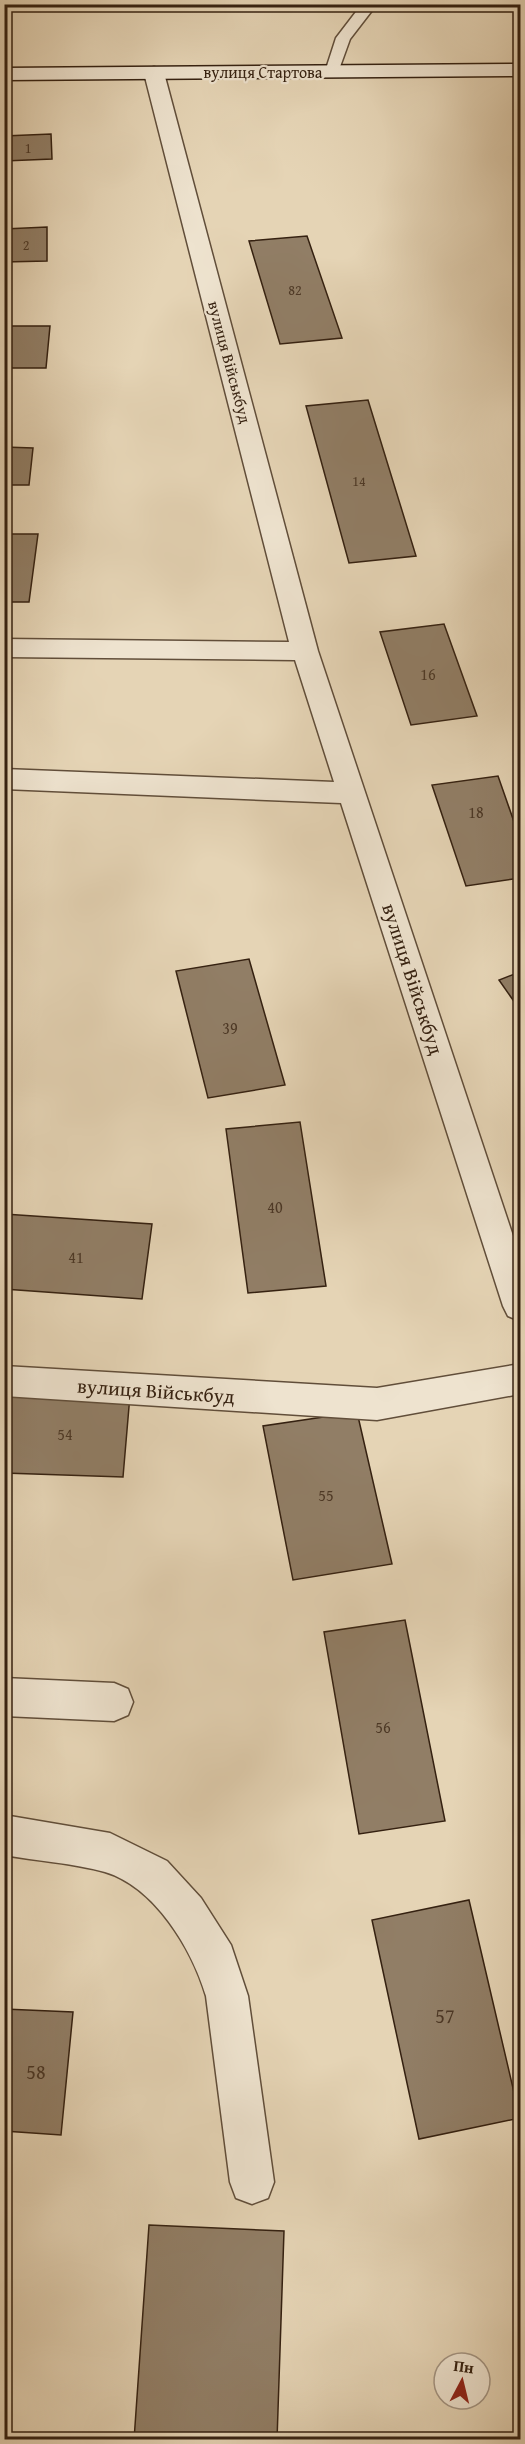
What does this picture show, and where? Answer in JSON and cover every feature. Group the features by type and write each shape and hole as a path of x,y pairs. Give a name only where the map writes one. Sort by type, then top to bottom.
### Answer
{"street":[{"name":"вулиця Стартова","path":"4,74 520,70"},
{"name":"вулиця Військбуд","path":"154,73 305,651 520,1306"},
{"path":"4,648 305,651"},
{"path":"4,779 352,794"},
{"name":"вулиця Військбуд","path":"4,1381 377,1404 520,1379"},
{"path":"4,1697 114,1702"},
{"path":"4,1834 110,1853 153,1875 187,1912 216,1960 227,1996 252,2182"}],"lane":[{"path":"332,72 343,38 370,4"}],"building":[{"path":"51,134 52,159 4,161 4,136"},
{"path":"47,227 47,261 4,262 4,229"},
{"path":"307,236 342,338 280,344 249,241"},
{"path":"4,326 50,326 46,368 4,368"},
{"path":"368,400 416,556 349,563 306,406"},
{"path":"4,447 33,448 29,485 4,485"},
{"path":"4,534 38,534 29,602 4,602"},
{"path":"444,624 477,716 411,725 380,632"},
{"path":"498,776 520,839 520,878 466,886 432,785"},
{"path":"249,959 285,1085 208,1098 176,971"},
{"path":"520,972 520,1010 499,980"},
{"path":"300,1122 326,1286 248,1293 226,1129"},
{"path":"4,1214 152,1224 142,1299 4,1289"},
{"path":"4,1391 130,1395 123,1477 4,1473"},
{"path":"357,1412 392,1564 293,1580 263,1426"},
{"path":"405,1620 445,1821 359,1834 324,1632"},
{"path":"469,1900 520,2118 419,2139 372,1920"},
{"path":"4,2009 73,2012 61,2135 4,2131"},
{"path":"149,2225 284,2231 277,2440 134,2440"}]}
